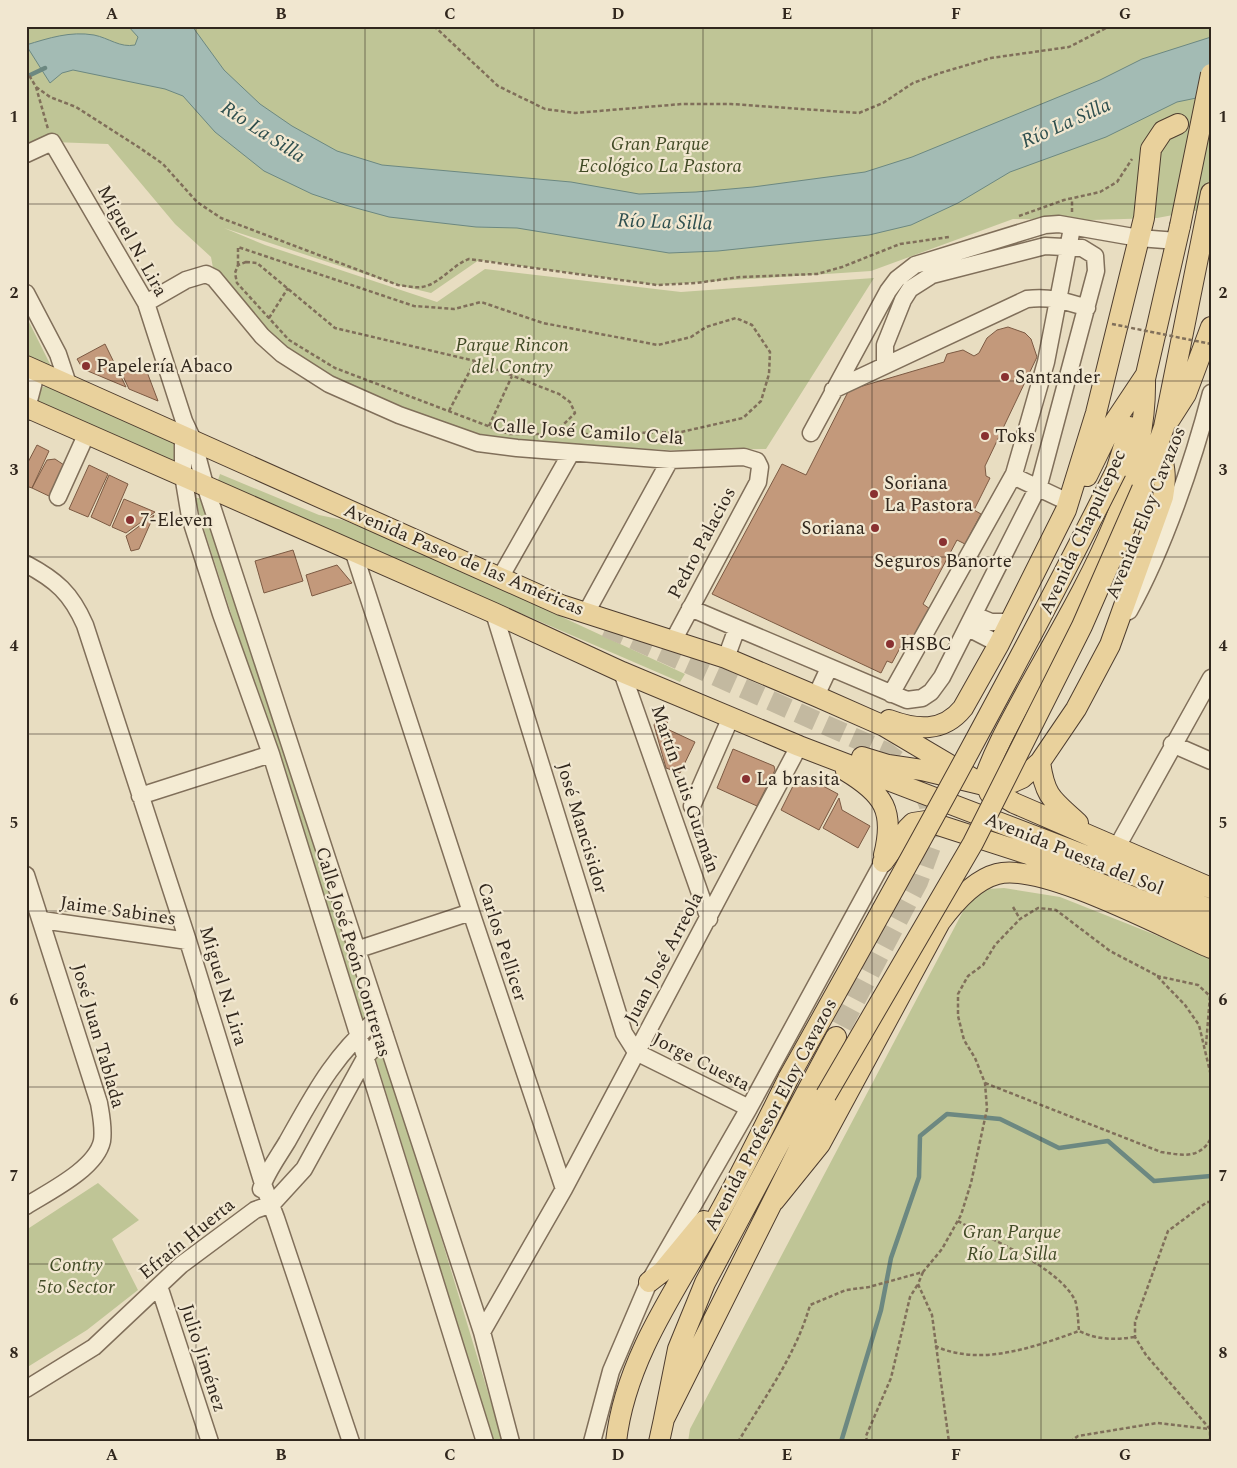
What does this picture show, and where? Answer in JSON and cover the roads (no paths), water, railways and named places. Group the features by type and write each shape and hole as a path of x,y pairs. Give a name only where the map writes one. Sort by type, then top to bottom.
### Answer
{"main road":[{"name":"Avenida Chapultepec","path":"941,798 1046,611 1116,471 1146,378 1211,74"},
{"path":"824,700 910,727 940,726 955,717 963,708 999,644 1069,501 1096,413 1144,218 1152,149 1164,131 1178,124"},
{"name":"Avenida Chapultepec","path":"991,806 1082,626 1142,488 1161,435 1211,193"},
{"path":"728,716 739,713 769,720 873,761 984,785 1013,782 1022,778 1040,762 1076,709 1110,645 1163,497 1166,482 1161,435 1186,394 1211,327"},
{"name":"Avenida Paseo de las Américas","path":"32,368 186,432 561,605 726,658 884,726 984,785"},
{"path":"1069,501 1079,491 1111,427 1146,378"},
{"path":"1014,830 984,785 984,780 998,746 1090,576 1123,498 1142,429 1146,408 1146,378"},
{"name":"Avenida Paseo de las Américas","path":"27,409 205,484 622,672 807,749 941,798"},
{"path":"873,761 889,756 895,746 894,736 884,726"},
{"path":"807,749 864,783 886,808 890,828 883,862"},
{"path":"1040,762 1042,782 1052,800 1089,833"},
{"path":"886,779 922,778 937,774"},
{"name":"Avenida Puesta del Sol","path":"984,785 1014,802 1089,833 1211,888"},
{"name":"Avenida Puesta del Sol","path":"941,798 1014,830 1118,868 1211,910"},
{"name":"Avenida Profesor Eloy Cavazos","path":"616,1442 628,1385 646,1343 731,1192 789,1077 941,798"},
{"name":"Avenida Profesor Eloy Cavazos","path":"659,1442 664,1419 826,1095 972,843 991,806"},
{"path":"883,862 913,823 926,822 960,831 1028,854 1211,929"},
{"path":"960,831 968,856 967,881 962,898"},
{"path":"774,1201 820,1144 928,940 950,908 984,879 997,874 1023,872 1080,890 1211,948"},
{"path":"664,1419 678,1349 705,1283 836,1037"},
{"path":"649,1282 662,1272 698,1227 731,1192"}],"street":[{"name":"Miguel N. Lira","path":"26,154 52,142 146,302 186,432"},
{"path":"811,433 888,290 906,270 927,261 1031,228 1059,224 1072,228 1139,238 1178,233"},
{"path":"891,694 1013,476 1046,362 1072,228"},
{"path":"690,608 907,700 922,698 931,692 942,677 1037,488 1087,308 1096,271 1096,261 1090,252 1068,247 1032,248 994,260 938,273 923,280 910,289 903,300 885,345 885,364"},
{"name":"Calle José Camilo Cela","path":"146,302 186,280 206,274 214,278 262,336 276,348 329,384 400,415 478,443 571,453 670,460 744,457 757,461"},
{"path":"26,293 58,354 68,384"},
{"path":"833,390 1027,299 1041,297 1058,299 1087,308"},
{"path":"27,409 32,368"},
{"name":"Avenida Eloy Cavazos","path":"1110,645 1140,591 1187,468 1211,393"},
{"name":"Calle José Peón Contreras","path":"186,432 183,475 190,517 221,614 271,754 485,1442"},
{"name":"Calle José Peón Contreras","path":"186,432 205,484 482,1332 512,1442"},
{"path":"58,497 86,434"},
{"path":"500,578 571,453"},
{"path":"586,613 670,460"},
{"name":"Pedro Palacios","path":"674,642 690,608 758,482 760,468 757,461"},
{"path":"1013,476 1069,501"},
{"name":"Carlos Pellicer","path":"353,550 470,912 564,1189"},
{"name":"Miguel N. Lira","path":"26,564 46,575 66,592 76,604 85,625 188,941 263,1184 272,1204 351,1442"},
{"name":"José Mancisidor","path":"494,613 624,1034 636,1052"},
{"path":"971,621 1009,622"},
{"path":"971,621 999,644"},
{"path":"726,658 737,628"},
{"path":"824,700 829,668"},
{"name":"Martín Luis Guzmán","path":"622,672 709,919"},
{"path":"1117,846 1172,744 1211,678"},
{"path":"692,806 728,716"},
{"path":"1172,744 1211,761"},
{"name":"Juan José Arreola","path":"564,1189 709,919 807,749"},
{"path":"140,796 271,754"},
{"path":"592,1442 611,1371 649,1282 749,1108 883,862"},
{"name":"José Juan Tablada","path":"26,1206 81,1170 93,1157 101,1143 103,1127 99,1102 42,920 28,884"},
{"path":"356,950 470,912"},
{"name":"Jaime Sabines","path":"42,920 188,941"},
{"name":"Efraín Huerta","path":"255,1210 263,1184 322,1082 343,1051 379,1017"},
{"name":"Efraín Huerta","path":"26,1389 94,1347 181,1265 255,1210 272,1204 304,1169 313,1156 365,1058 385,1035"},
{"name":"Jorge Cuesta","path":"636,1052 749,1108"},
{"path":"482,1332 564,1189"},
{"name":"Julio Jiménez","path":"159,1286 210,1442"}],"water":[{"name":"Río La Silla","path":"128,26 192,26 224,70 260,104 292,126 337,151 382,165 571,182 639,194 753,187 865,172 912,157 1100,80 1142,59 1211,37 1211,95 1177,102 1106,137 1010,172 958,203 911,225 869,235 718,251 669,253 517,228 476,227 389,217 345,205 312,194 264,171 215,132 183,96 165,89 73,70 62,73 50,83 26,45 51,38 85,34 99,36 119,44 135,45 138,37"}],"waterway":[{"path":"26,77 45,68"},
{"path":"841,1442 881,1310 891,1258 919,1177 920,1136 947,1114 1000,1119 1059,1148 1108,1141 1154,1181 1211,1176"}],"tunnel":[{"path":"606,627 886,752 915,774 929,805 933,841 918,882 836,1037"}],"place":[{"name":"Papelería Abaco","path":"86,366"},
{"name":"Santander","path":"1005,377"},
{"name":"Toks","path":"985,436"},
{"name":"Soriana La Pastora","path":"874,494"},
{"name":"7-Eleven","path":"130,520"},
{"name":"Soriana","path":"875,528"},
{"name":"Seguros Banorte","path":"943,542"},
{"name":"HSBC","path":"890,644"},
{"name":"La brasita","path":"746,779"}],"park label":[{"name":"Gran Parque Ecológico La Pastora","path":"660,155"},
{"name":"Parque Rincon del Contry","path":"512,356"},
{"name":"Gran Parque Río La Silla","path":"1012,1243"},
{"name":"Contry 5to Sector","path":"76,1276"}]}
